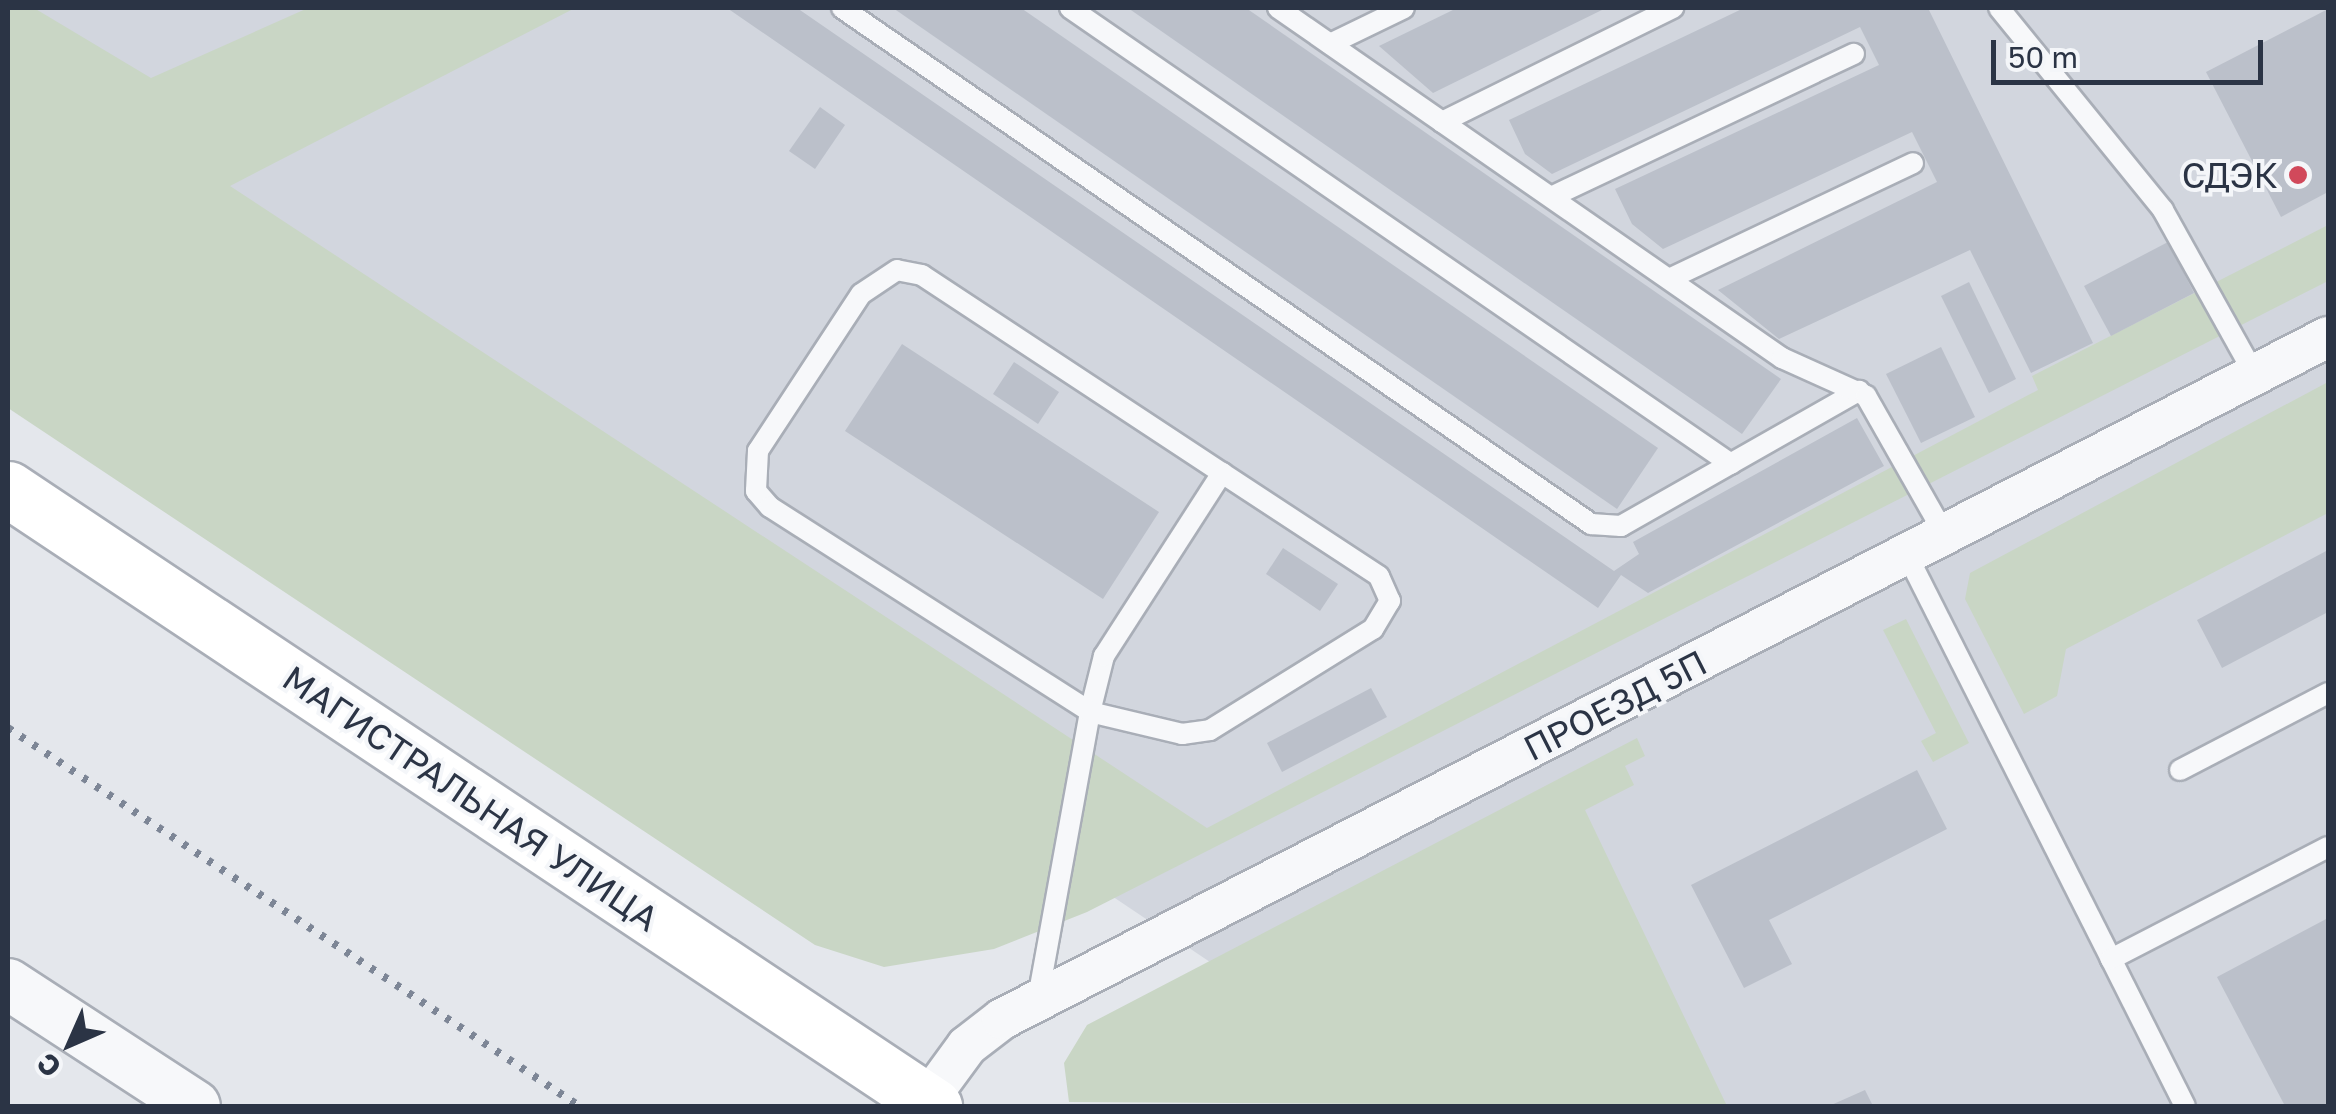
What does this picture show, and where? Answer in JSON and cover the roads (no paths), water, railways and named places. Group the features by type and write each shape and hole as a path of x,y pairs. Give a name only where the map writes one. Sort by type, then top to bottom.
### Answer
{"main road":[{"name":"МАГИСТРАЛЬНАЯ УЛИЦА","path":"8,489 930,1104"}],"street":[{"name":"ПРОЕЗД 5П","path":"930,1104 967,1046 1038,1000 2328,337"},
{"path":"8,984 195,1106"}],"lane":[{"path":"842,8 1591,524 1621,526 1858,391"},
{"path":"1070,8 1731,464"},
{"path":"1278,8 1782,358 1858,391 1945,536"},
{"path":"1330,44 1404,8"},
{"path":"1442,122 1673,8"},
{"path":"1999,8 2164,210 2255,375"},
{"path":"1550,197 1854,54"},
{"path":"1669,280 1914,163"},
{"path":"897,270 922,275 1222,474 1379,576 1390,601 1384,616 1210,730 1182,734 1090,712 770,507 756,492 758,452 861,294 897,270"},
{"path":"1038,1000 1090,712 1104,656 1222,474"},
{"path":"1907,555 2186,1106"},
{"path":"2180,770 2328,693"},
{"path":"2111,959 2328,847"}],"railway":[{"path":"8,728 579,1106"}],"place":[{"name":"СДЭК","path":"2298,175"}]}
